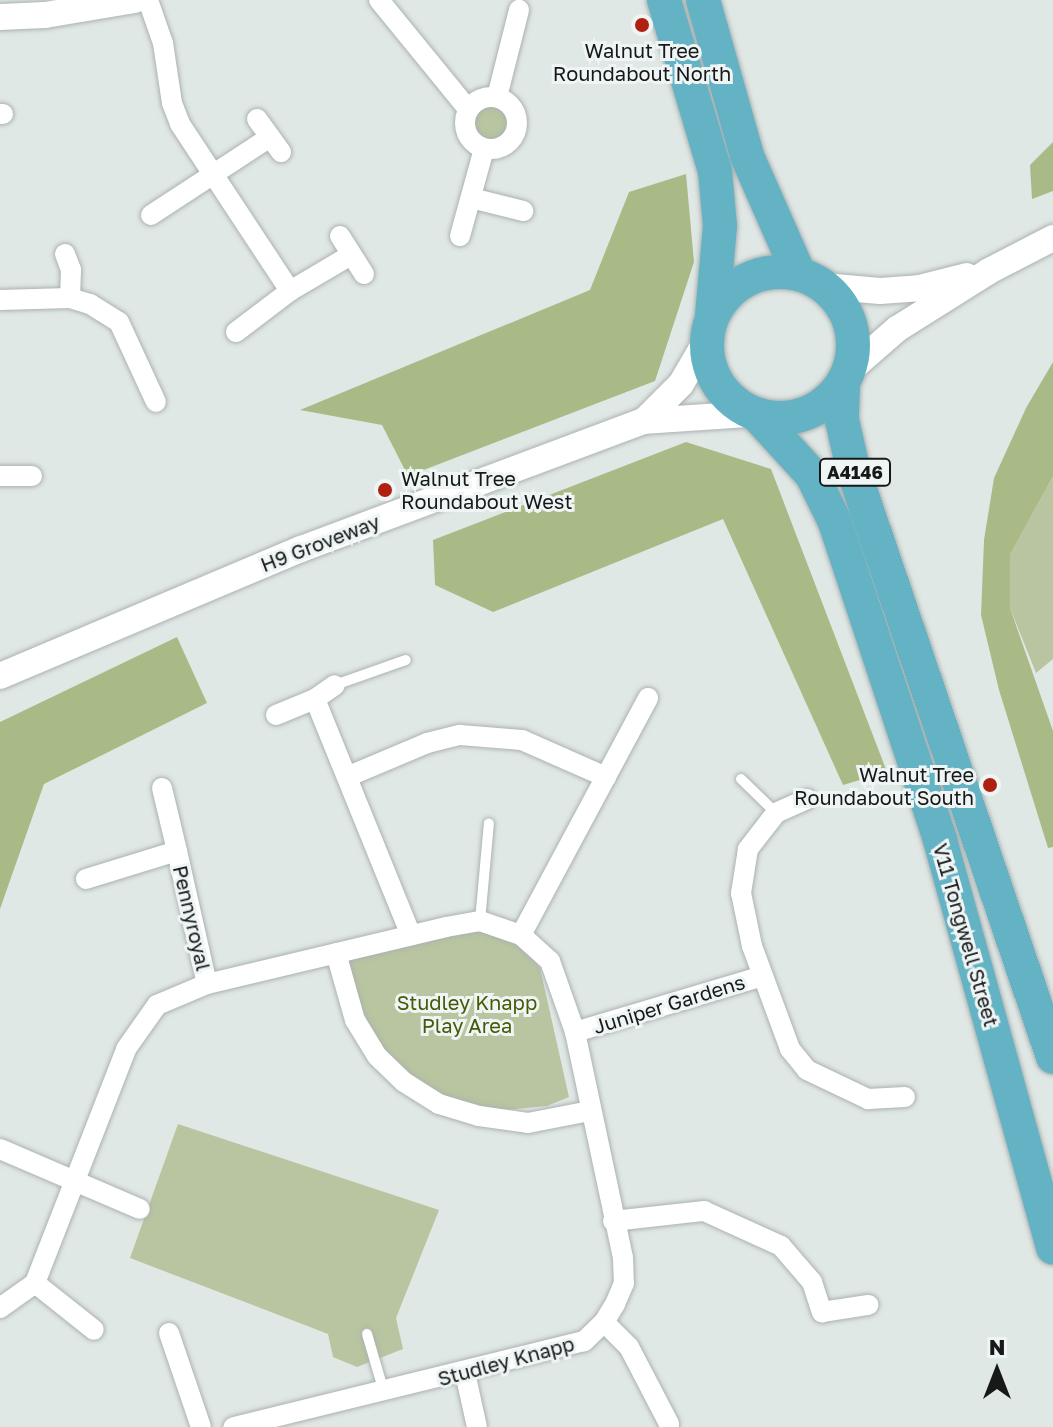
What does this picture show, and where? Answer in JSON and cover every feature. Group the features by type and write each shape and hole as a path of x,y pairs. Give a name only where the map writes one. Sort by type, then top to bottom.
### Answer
{"highway":[{"name":"A4146","path":"664,0 715,171 720,226 708,329 710,372 726,397 754,415"},
{"name":"A4146","path":"703,0 747,156 812,280 840,303 851,324 854,348 846,377"},
{"path":"708,329 727,293 748,279 773,272 812,280"},
{"path":"754,415 790,419 821,407 846,377"},
{"name":"V11 Tongwell Street","path":"846,377 842,420 853,469 1053,1057"},
{"name":"V11 Tongwell Street","path":"754,415 812,475 835,522 940,840 1053,1248"}],"street":[{"path":"0,17 45,15 135,0"},
{"path":"148,0 163,43 172,103 180,124 290,291"},
{"path":"379,0 468,109 466,133 484,149 500,148 517,130 516,113 497,97 481,98 468,109"},
{"path":"497,97 519,10"},
{"path":"151,215 212,172 275,145 257,119"},
{"path":"460,236 484,149"},
{"path":"471,198 523,211"},
{"path":"340,236 364,274"},
{"path":"846,377 897,329 989,271 1053,238"},
{"path":"65,254 71,270 70,298"},
{"path":"236,332 290,291 351,255"},
{"path":"812,280 880,291 906,289 989,271"},
{"path":"0,300 70,298 90,304 119,322 156,402"},
{"name":"H9 Groveway","path":"644,421 681,384 708,329"},
{"name":"H9 Groveway","path":"0,676 301,549 644,421 754,415"},
{"path":"0,476 32,476"},
{"path":"276,715 315,699 335,685"},
{"path":"521,935 648,698"},
{"path":"315,699 349,776 411,935"},
{"path":"349,776 427,743 460,735 522,740 606,777"},
{"path":"162,788 177,851"},
{"name":"Juniper Gardens","path":"807,799 776,813 748,849 741,893 763,976 790,1049 807,1070 868,1099 905,1097"},
{"name":"Pennyroyal","path":"86,879 177,851 207,984"},
{"path":"0,1308 35,1283 126,1049 157,1005 207,984 480,921"},
{"name":"Studley Knapp","path":"233,1427 303,1419 384,1392 584,1341 604,1322 624,1283 623,1258 575,1032 550,961 521,935 480,921"},
{"path":"336,953 355,1020 377,1056 404,1082 439,1104 479,1116 528,1123 590,1111"},
{"name":"Juniper Gardens","path":"575,1032 763,976"},
{"path":"0,1149 140,1209"},
{"path":"613,1221 704,1211 781,1246 812,1282 822,1312 868,1305"},
{"path":"35,1283 94,1330"},
{"path":"604,1322 629,1347 647,1376 669,1424"},
{"path":"169,1333 201,1427"},
{"path":"465,1373 477,1427"}],"lane":[{"path":"335,685 406,660"},
{"path":"741,779 776,813"},
{"path":"480,921 489,823"},
{"path":"367,1334 384,1392"}],"green space":[{"path":"491,105 504,110 509,123 504,136 491,141 478,136 473,123 478,110"},
{"path":"1053,142 1053,191 1032,199 1030,165"},
{"path":"686,174 694,262 655,381 408,476 382,425 300,410 590,290 629,192"},
{"path":"1053,362 1053,476 1010,555 1010,608 1053,731 1053,847 1048,848 999,690 981,615 984,540 994,478 1026,408"},
{"path":"686,442 771,469 887,772 843,785 723,519 493,612 435,585 433,540"},
{"path":"1053,476 1053,659 1036,673 1010,608 1010,555"},
{"path":"177,637 207,703 44,784 0,909 0,722"},
{"name":"Studley Knapp Play Area","path":"462,931 496,933 522,946 540,968 569,1097 547,1106 505,1110 463,1103 425,1087 390,1059 355,1000 347,956"},
{"path":"178,1124 439,1210 396,1318 403,1349 357,1367 333,1357 328,1334 130,1258"}],"place":[{"name":"Walnut Tree Roundabout North","path":"642,25"},
{"name":"Walnut Tree Roundabout West","path":"385,490"},
{"name":"Walnut Tree Roundabout South","path":"990,785"}]}
